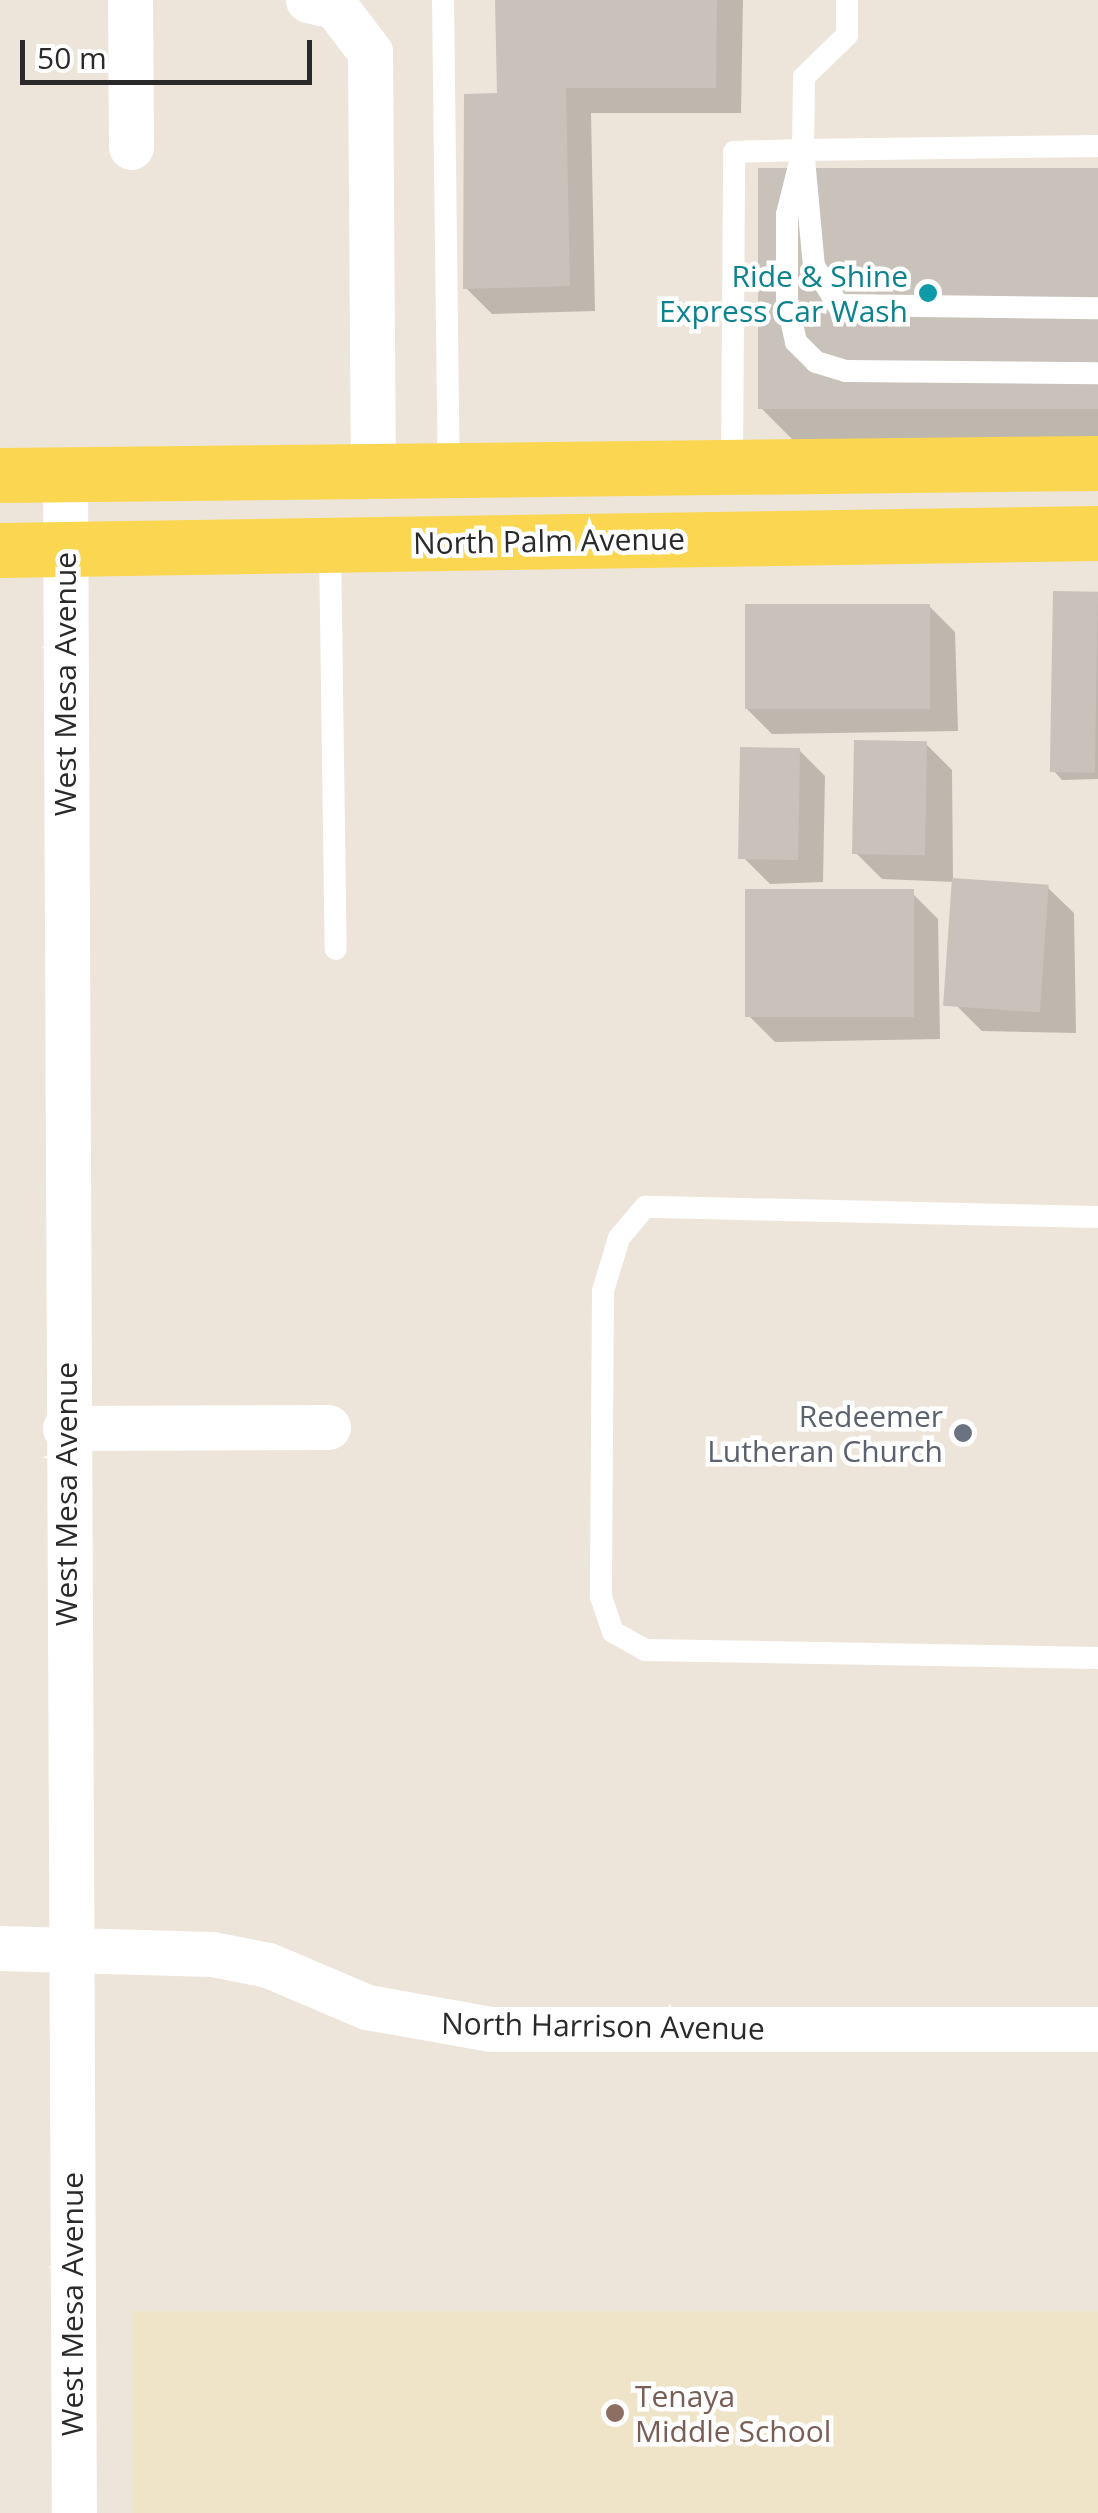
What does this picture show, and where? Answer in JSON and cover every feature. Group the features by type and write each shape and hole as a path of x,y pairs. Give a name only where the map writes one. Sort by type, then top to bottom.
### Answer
{"main road":[{"path":"0,475 374,467 1098,463"},
{"path":"330,544 483,507 700,500 723,490 732,464"},
{"name":"North Palm Avenue","path":"0,550 1098,533"}],"street":[{"path":"130,0 131,147"},
{"path":"308,0 335,6 370,52 374,467"},
{"name":"West Mesa Avenue","path":"65,474 65,1428 74,2513"},
{"path":"65,1428 328,1427"},
{"name":"North Harrison Avenue","path":"0,1948 212,1954 268,1965 367,2007 490,2030 1098,2030"}],"lane":[{"path":"443,0 441,306 450,374 449,467"},
{"path":"847,0 847,35 804,78 802,150 814,266 838,306 1098,308"},
{"path":"732,464 734,152 1098,146"},
{"path":"802,150 787,214 787,301 796,342 816,362 846,371 1098,373"},
{"path":"330,544 336,949"},
{"path":"1098,1217 646,1206 620,1238 603,1291 601,1598 613,1632 646,1650 1098,1658"}],"shaded area":[{"name":"Tenaya Middle School","path":"132,2311 1098,2311 1098,2513 132,2513"}],"building":[{"path":"495,0 717,0 716,88 566,88 570,286 463,289 464,94 497,93"},
{"name":"Ride & Shine Express Car Wash","path":"758,168 1098,168 1098,409 758,409"},
{"path":"1053,591 1098,592 1095,773 1050,772"},
{"path":"745,604 930,604 930,709 745,709"},
{"path":"854,740 927,741 925,855 852,854"},
{"path":"740,747 800,748 798,860 738,859"},
{"path":"952,878 1049,885 1040,1012 943,1006"},
{"path":"745,889 914,889 914,1017 745,1017"}],"place":[{"name":"Ride & Shine Express Car Wash","path":"928,293"},
{"name":"Redeemer Lutheran Church","path":"963,1433"},
{"name":"Tenaya Middle School","path":"615,2413"}]}
